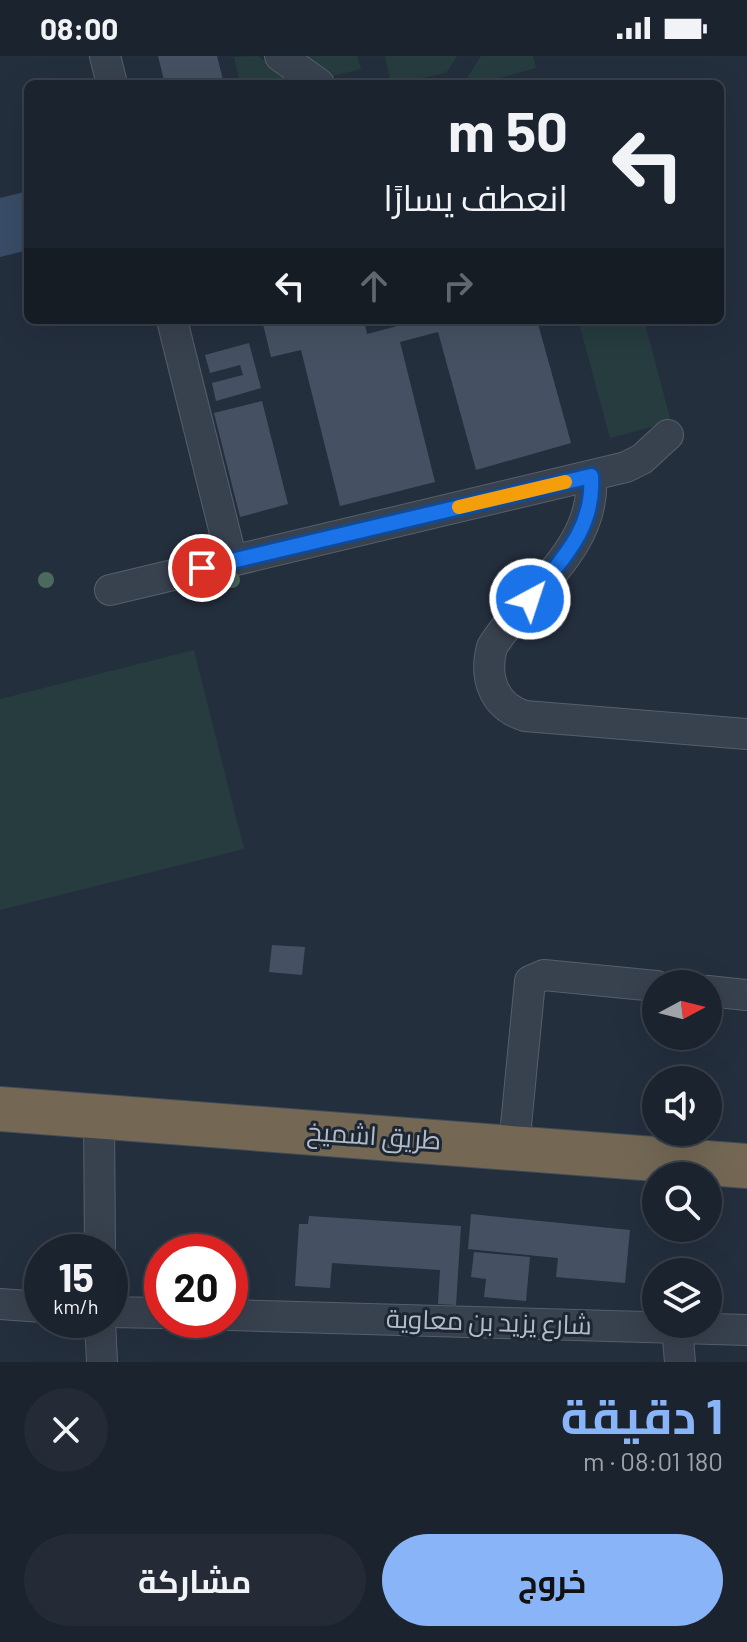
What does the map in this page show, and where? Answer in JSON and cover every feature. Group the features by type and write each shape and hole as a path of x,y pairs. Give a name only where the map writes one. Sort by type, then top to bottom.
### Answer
{"highway":[{"name":"طريق اشميخ","path":"0,1109 747,1166"}],"street":[{"path":"105,56 111,80"},
{"path":"280,56 313,80"},
{"path":"173,324 232,561"},
{"path":"110,590 591,476 642,459 668,435"},
{"path":"591,476 591,508 579,538 492,647 489,661 493,690 512,712 525,716 747,734"},
{"path":"514,1146 530,981 544,975 642,985"},
{"path":"722,992 747,995"},
{"path":"99,1116 100,1234"},
{"path":"0,1304 24,1306"},
{"name":"شارع يزيد بن معاوية","path":"248,1315 642,1326"},
{"name":"شارع يزيد بن معاوية","path":"722,1329 747,1330"},
{"path":"101,1338 102,1362"},
{"path":"678,1338 680,1362"}],"green space":[{"path":"258,56 291,80 239,80 234,57"},
{"path":"286,56 357,56 361,69 325,78"},
{"path":"385,56 457,56 446,73 411,80 390,80"},
{"path":"481,56 533,56 536,68 493,80 466,80"},
{"path":"579,324 645,324 671,422 610,438"},
{"path":"194,650 244,849 0,910 0,699"}],"water":[{"path":"24,192 24,251 0,257 0,198"}],"building":[{"path":"158,56 217,56 223,80 164,80"},
{"path":"263,324 365,324 367,334 405,324 538,324 571,443 476,470 438,332 400,342 435,482 340,506 301,350 271,357"},
{"path":"249,343 261,388 216,401 212,383 243,375 240,365 210,373 205,355"},
{"path":"262,401 288,504 240,517 214,413"},
{"path":"272,945 305,947 302,975 269,972"},
{"path":"471,1214 630,1230 625,1283 556,1277 558,1258 468,1249"},
{"path":"309,1216 461,1226 456,1305 438,1304 440,1270 332,1263 330,1288 295,1286 299,1224 308,1224"},
{"path":"474,1252 530,1257 526,1301 484,1297 486,1279 471,1277"}],"slow traffic":[{"path":"459,507 565,482"}],"route":[{"path":"202,568 591,476 593,492 586,524 579,538 530,599"}]}
